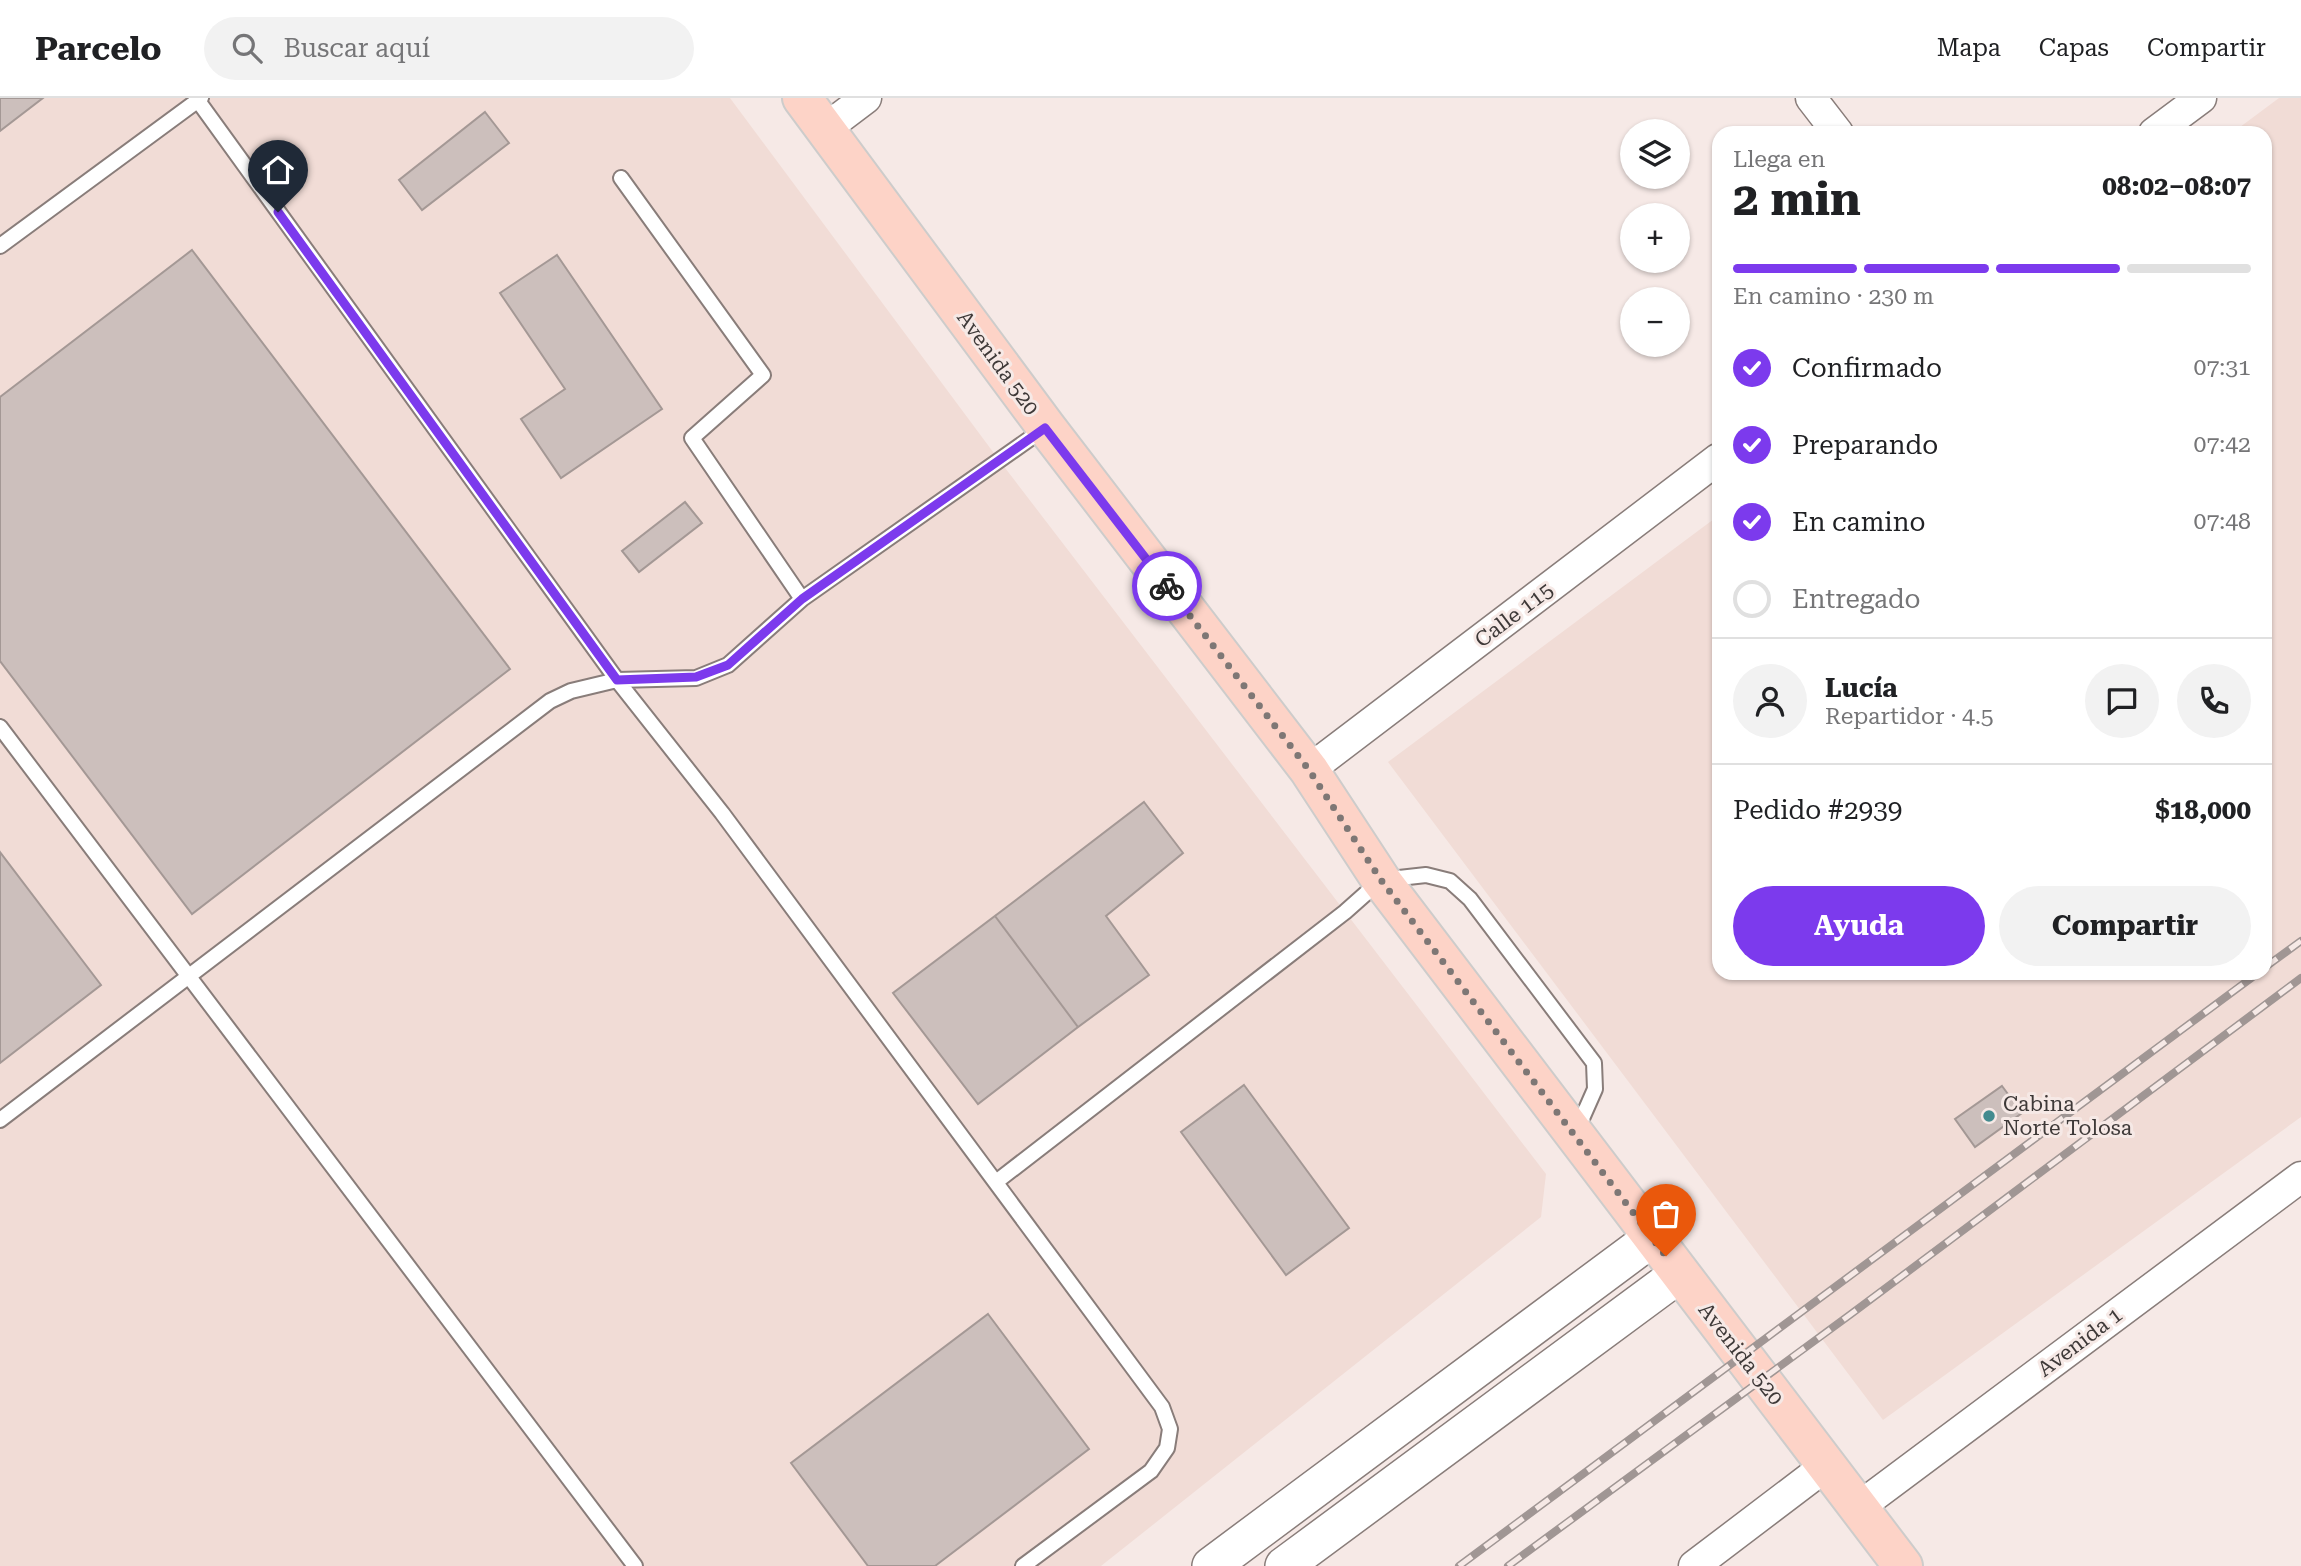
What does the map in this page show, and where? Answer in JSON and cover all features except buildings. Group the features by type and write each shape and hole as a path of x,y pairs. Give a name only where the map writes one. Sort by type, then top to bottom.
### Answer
{"main road":[{"name":"Avenida 520","path":"802,98 1045,428 1309,770 1381,880 1903,1566"}],"street":[{"path":"825,129 866,98"},
{"path":"1811,98 1833,126"},
{"path":"2163,126 2201,98"},
{"name":"Calle 115","path":"1309,770 1712,464"},
{"name":"Avenida 1","path":"1859,1507 2301,1177"},
{"path":"1211,1566 1652,1238"},
{"path":"1284,1566 1679,1274"},
{"path":"1694,1566 1827,1465"}],"lane":[{"path":"0,246 198,99 617,680 722,813 1162,1407 1171,1429 1167,1448 1151,1471 1023,1566"},
{"path":"621,178 762,375 692,438 802,599"},
{"path":"0,1121 550,701 571,691 617,680 696,677 728,665 802,599 1045,428"},
{"path":"0,727 635,1566"},
{"path":"996,1182 1345,912 1381,880 1426,874 1450,881 1470,899 1594,1063 1595,1088 1574,1136"}],"shaded area":[{"path":"0,98 730,98 999,460 1546,1174 1541,1217 1101,1566 0,1566"},
{"path":"2279,98 2301,98 2301,1117 1883,1420 1388,762 1712,520 1712,980 2272,980 2272,126 2241,126"}],"railway":[{"path":"2272,962 2301,941"},
{"path":"1508,1566 2301,978"},
{"path":"1459,1566 2249,980"}],"way so far":[{"path":"1167,586 1309,770 1381,880 1666,1256"}],"place":[{"name":"Cabina Norte Tolosa","path":"1989,1116"}],"route":[{"path":"278,212 617,680 696,677 728,665 802,599 1045,428 1167,586"}]}
